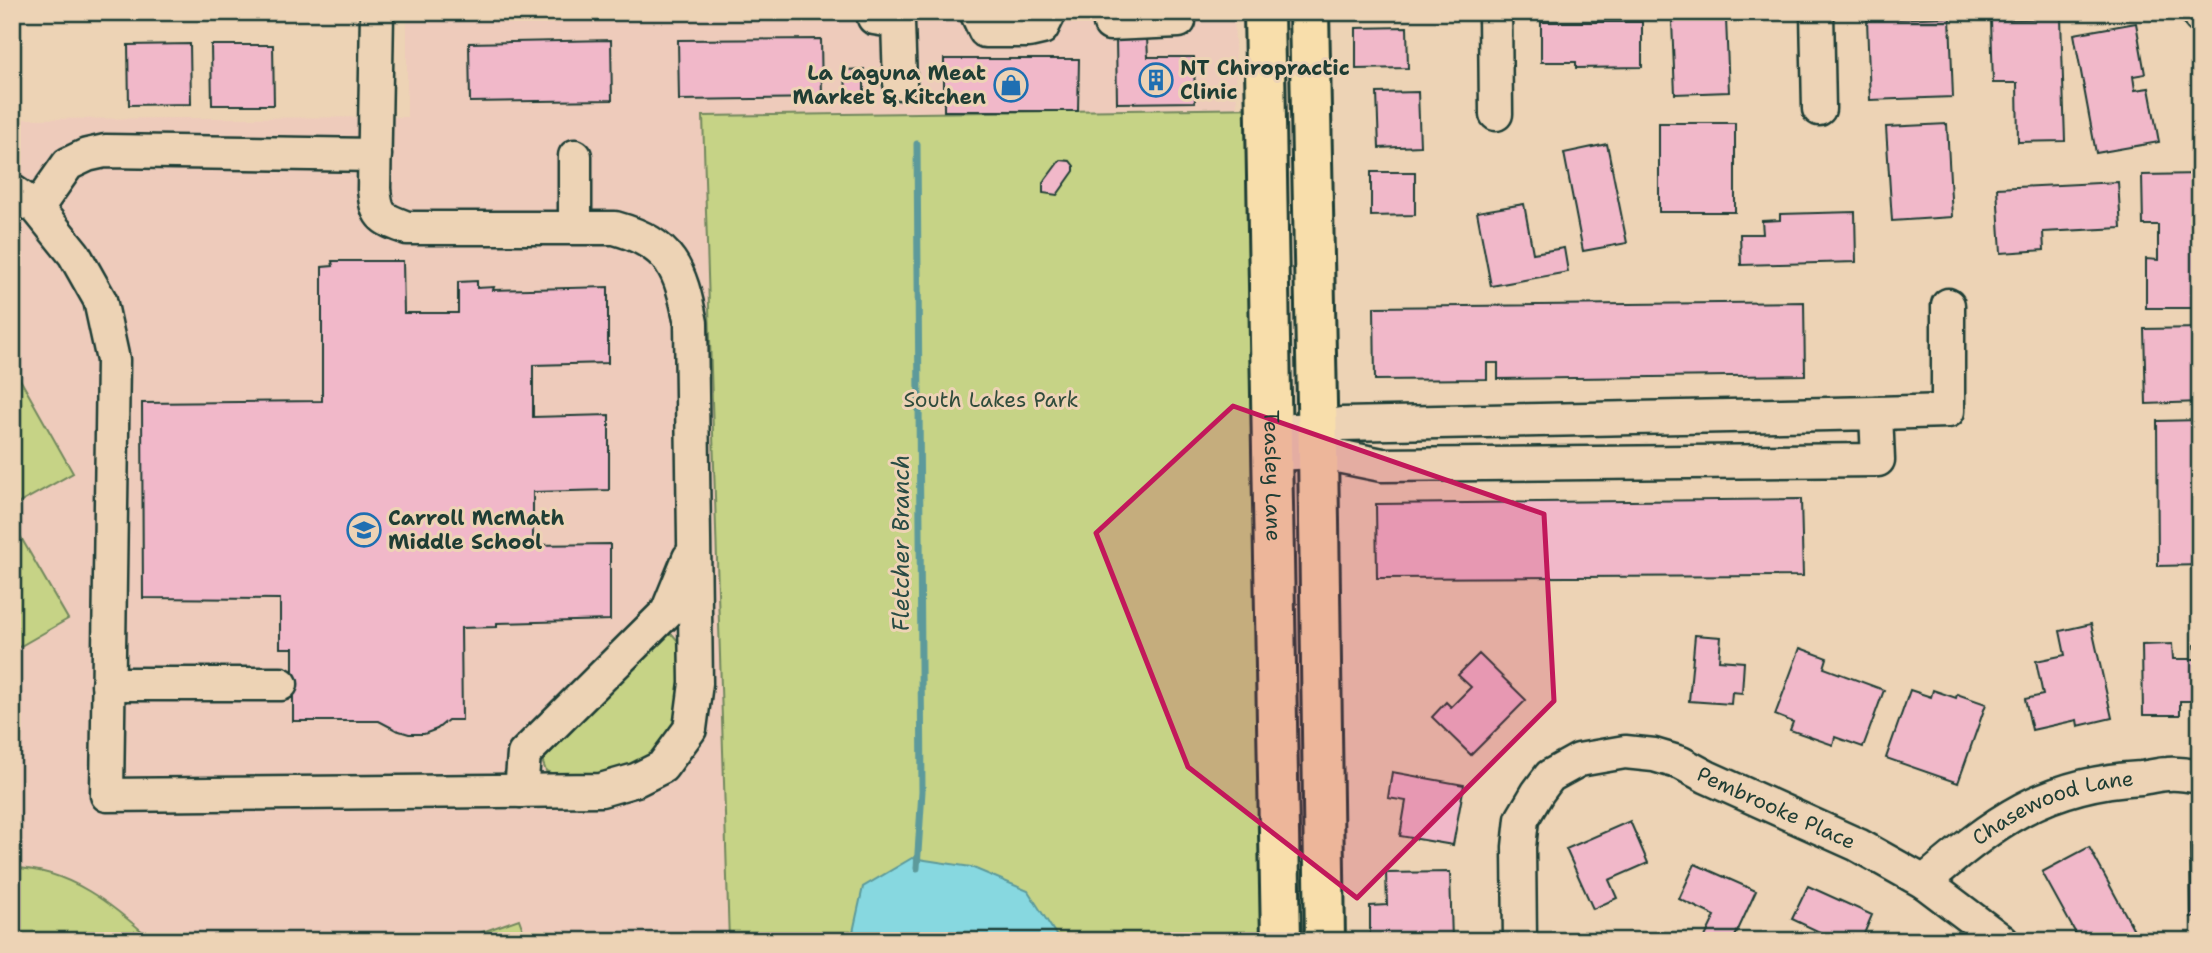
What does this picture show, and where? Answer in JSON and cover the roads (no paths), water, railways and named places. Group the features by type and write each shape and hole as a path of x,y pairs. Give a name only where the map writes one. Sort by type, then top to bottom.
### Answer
{"main road":[{"name":"Teasley Lane","path":"1264,12 1281,941"},
{"path":"1308,12 1325,941"}],"street":[{"path":"375,155 105,151 68,164 24,199 74,254 100,300 113,360 107,795 601,790 636,780 662,767 690,729 696,683 691,323 683,283 669,258 639,235 615,228 407,229 385,220 376,209 374,189 375,155 377,12"},
{"path":"874,12 874,18 898,22 900,83"},
{"path":"976,12 985,31 1029,31 1042,28 1050,12"},
{"path":"1110,24 1179,21 1179,12"},
{"path":"1495,12 1496,114"},
{"path":"1818,12 1819,109"},
{"path":"575,156 575,227"},
{"path":"1317,440 1342,424 1948,411 1948,305"},
{"path":"1273,442 1317,440 1382,465 1878,460 1876,413"},
{"path":"521,791 524,754 667,612 694,543"},
{"path":"108,684 281,684"},
{"name":"Pembrooke Place","path":"1520,941 1519,846 1522,819 1550,776 1580,760 1625,752 1654,755 1681,763 1858,845 1924,882 2002,941"},
{"name":"Chasewood Lane","path":"1924,882 1975,839 2034,803 2076,786 2118,778 2144,778 2170,773 2200,776"}],"water":[{"path":"912,858 971,867 1028,891 1060,941 851,941 863,887"}],"waterway":[{"name":"Fletcher Branch","path":"917,144 922,791 917,868"}],"place":[{"name":"NT Chiropractic Clinic","path":"1156,80"},
{"name":"La Laguna Meat Market & Kitchen","path":"1011,85"},
{"name":"Carroll McMath Middle School","path":"364,530"}],"park label":[{"name":"South Lakes Park","path":"991,400"}]}
